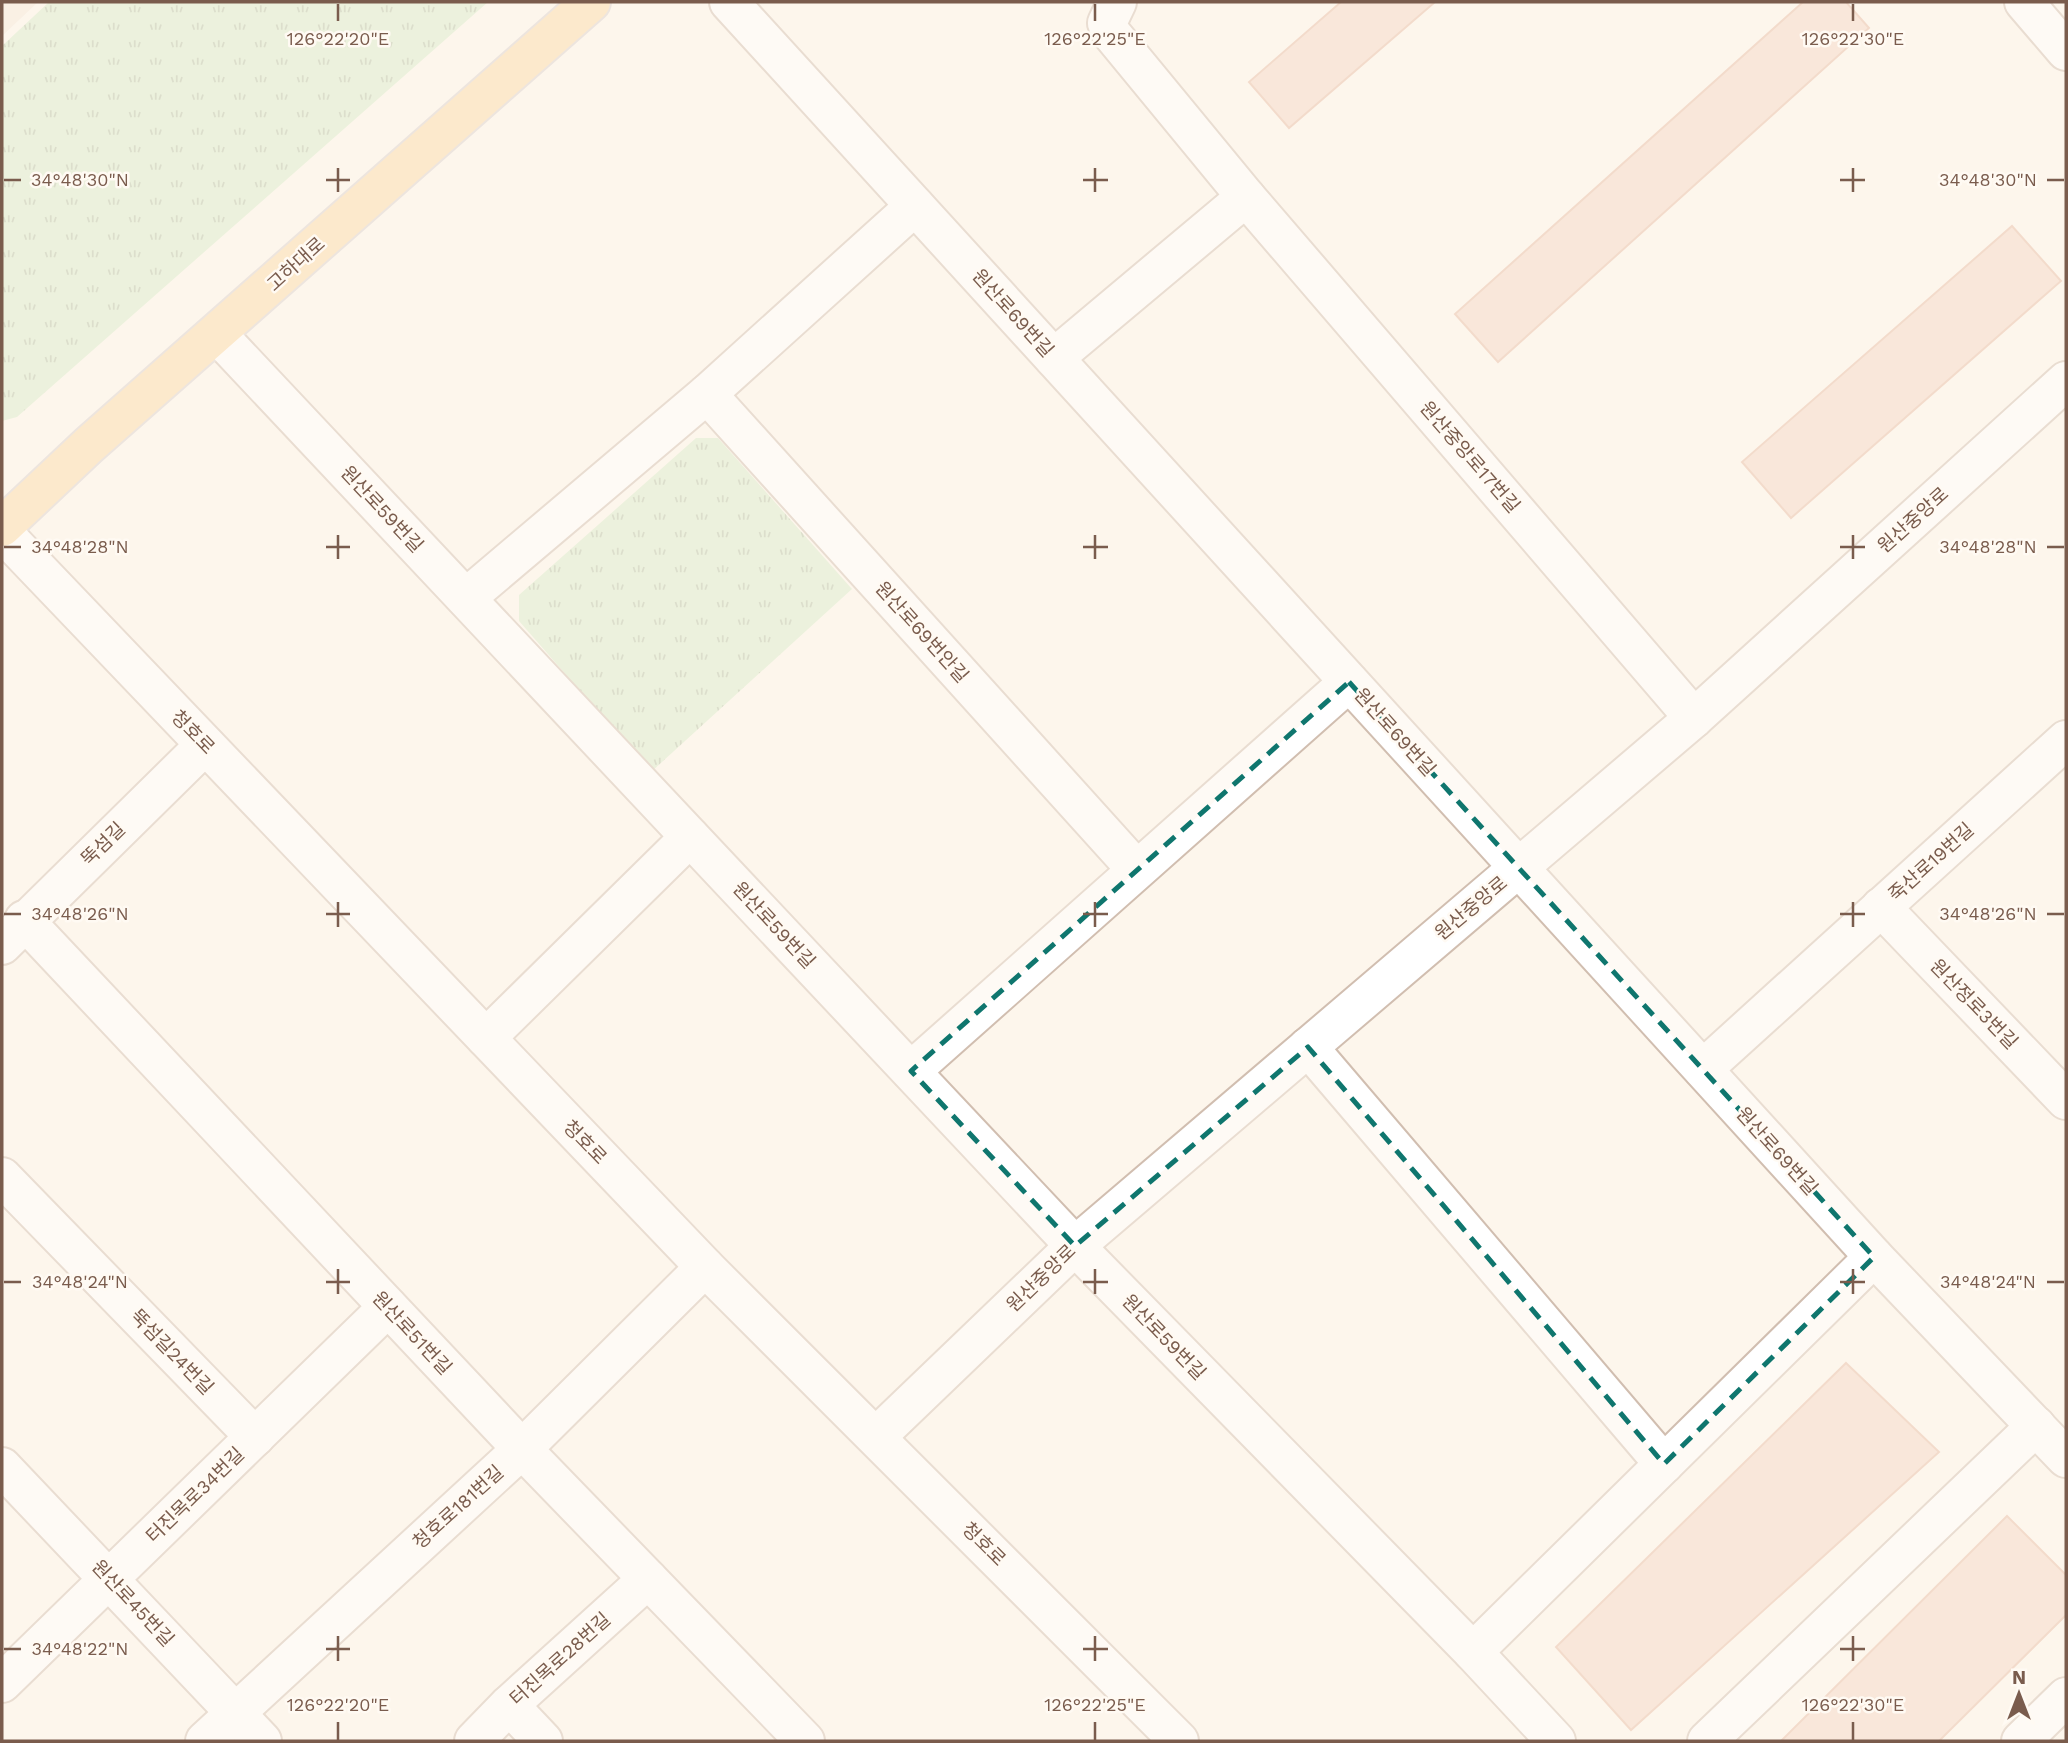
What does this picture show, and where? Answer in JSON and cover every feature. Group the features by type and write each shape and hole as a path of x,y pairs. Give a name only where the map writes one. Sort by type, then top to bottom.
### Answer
{"main road":[{"name":"고하대로","path":"2,527 89,444 592,2"}],"street":[{"name":"원산로69번길","path":"729,2 1874,1257 2066,1458"},
{"name":"원산중앙로17번길","path":"1117,2 1107,23 1111,33 1246,197 1694,718"},
{"path":"2024,2 2066,51"},
{"path":"1054,358 1246,197"},
{"path":"466,598 707,394 915,206"},
{"name":"원산로59번길","path":"217,334 1075,1246 1473,1652 1556,1741"},
{"name":"원산중앙로","path":"877,1436 1075,1246 1694,718 2066,381"},
{"name":"원산로69번안길","path":"707,394 1136,869"},
{"name":"청호로","path":"2,532 705,1267 877,1436 1179,1741"},
{"path":"911,1071 1349,682"},
{"name":"죽산로19번길","path":"1703,1069 2066,740"},
{"name":"뚝섬길","path":"13,933 205,745"},
{"path":"486,1038 690,836"},
{"name":"원산정로3번길","path":"1881,907 2066,1100"},
{"name":"원산로51번길","path":"13,933 388,1307 805,1741"},
{"path":"1308,1047 1664,1464"},
{"name":"뚝섬길24번길","path":"2,1177 255,1437"},
{"path":"1473,1652 1874,1257"},
{"name":"청호로181번길","path":"205,1741 522,1448 705,1267"},
{"name":"터진목로34번길","path":"2,1683 388,1307"},
{"path":"1707,1741 2036,1426"},
{"name":"원산로45번길","path":"2,1466 262,1741"},
{"name":"터진목로28번길","path":"474,1741 509,1705 648,1579"},
{"path":"2021,1741 2066,1698"},
{"path":"509,1705 542,1741"}],"highlighted area":[{"path":"1349,682 1874,1257 1664,1464 1308,1047 1075,1246 911,1071"}],"shaded area":[{"path":"2,2 38,2 2,36"}],"green space":[{"path":"49,2 488,2 17,417 2,421 2,46"},
{"path":"696,438 718,438 852,589 651,772 519,621 519,595"}],"building":[{"path":"1341,2 1435,2 1289,128 1249,82"},
{"path":"1803,2 1846,2 1869,28 1498,362 1455,314"},
{"path":"2012,226 2061,281 1791,518 1742,462"},
{"path":"1846,1363 1939,1452 1631,1730 1556,1647"},
{"path":"2007,1516 2066,1575 2066,1615 1939,1741 1781,1741"}]}
